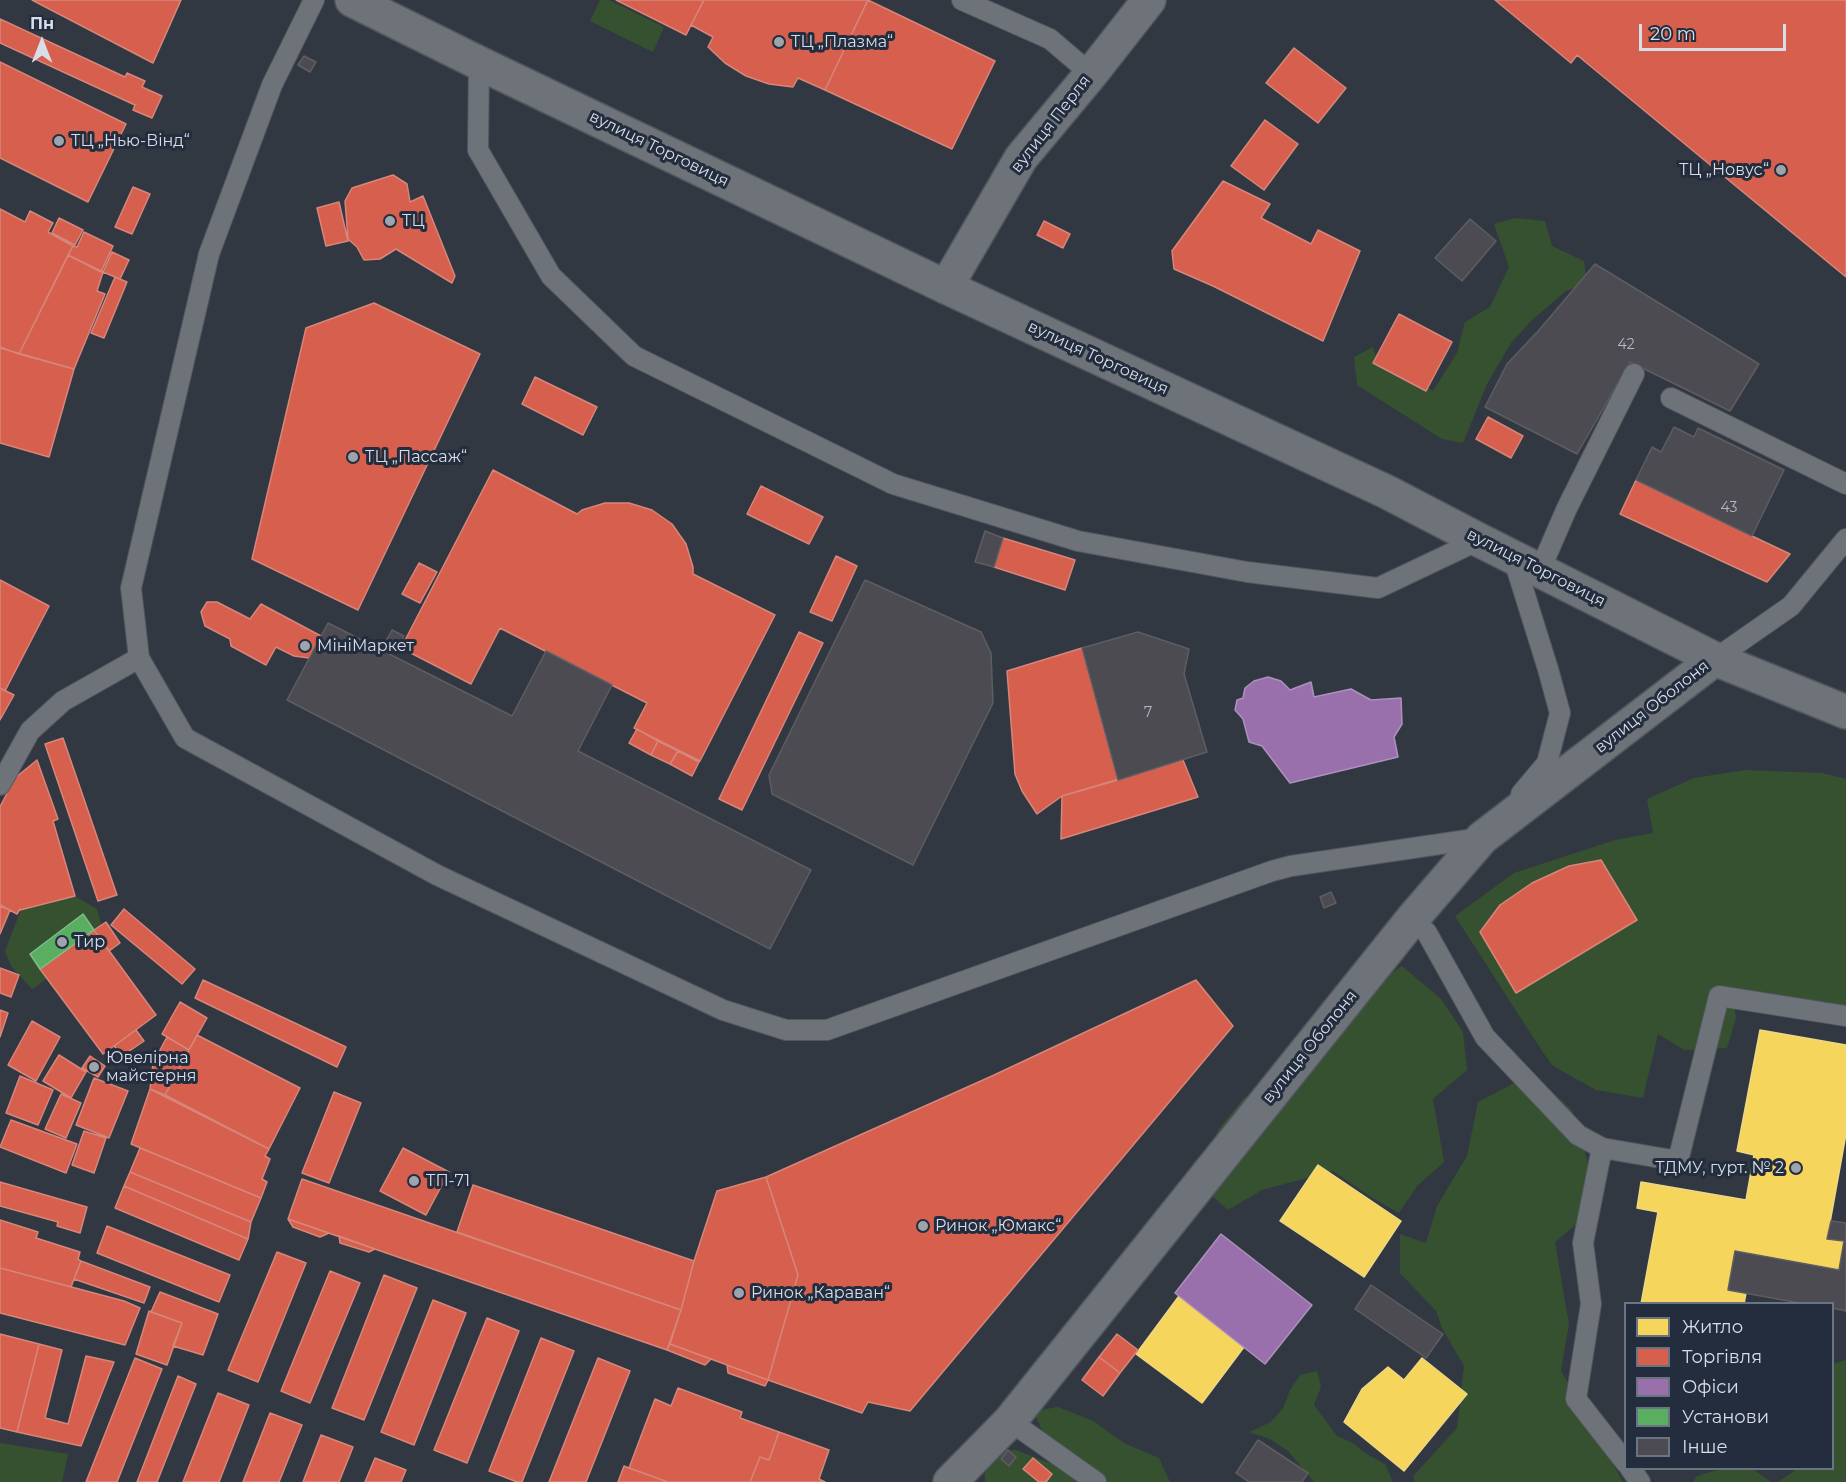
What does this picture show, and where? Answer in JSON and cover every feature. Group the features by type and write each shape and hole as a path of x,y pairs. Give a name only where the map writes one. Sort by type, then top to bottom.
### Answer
{"main road":[{"name":"вулиця Перля","path":"946,287 1021,158 1090,74 1131,14 1149,0"},
{"name":"вулиця Торговиця","path":"356,1 479,63 946,287 1387,492 1715,658 1846,712"},
{"name":"вулиця Оболоня","path":"950,1482 1010,1421 1413,918 1482,838 1715,658"}],"lane":[{"path":"314,0 272,85 210,254 131,588 139,658 185,738 437,875 723,1011 786,1030 827,1030 1272,871 1292,866 1482,838 1548,763 1560,713 1548,669 1526,563 1567,508 1634,374"},
{"path":"962,0 1050,39 1090,74"},
{"path":"479,63 478,150 551,276 634,356 893,484 1078,541 1247,572 1378,588 1479,540"},
{"path":"1671,398 1846,484"},
{"path":"1715,658 1791,606 1846,539"},
{"path":"0,785 30,731 38,723 63,701 139,658"},
{"path":"1413,918 1427,933 1485,1036 1578,1135 1602,1148 1678,1161 1719,996 1846,1016"},
{"path":"1602,1148 1583,1243 1591,1304 1576,1399 1624,1460"},
{"path":"1010,1421 1096,1482"},
{"path":"1632,1470 1641,1482"}],"green space":[{"path":"600,0 609,0 664,27 653,52 590,21"},
{"path":"1516,218 1545,221 1552,246 1584,261 1587,283 1566,291 1533,319 1511,343 1487,384 1463,443 1442,439 1357,385 1354,357 1373,347 1378,363 1400,369 1433,391 1457,353 1465,322 1490,307 1509,267 1494,224"},
{"path":"1746,770 1822,773 1846,779 1846,1017 1733,996 1736,1018 1727,1048 1684,1050 1658,1034 1643,1098 1596,1090 1553,1066 1455,916 1514,873 1615,840 1653,833 1647,799 1694,778"},
{"path":"66,891 97,909 103,931 32,989 11,966 5,951 24,902"},
{"path":"1402,966 1441,999 1463,1032 1467,1070 1433,1099 1444,1162 1417,1186 1399,1213 1333,1171 1262,1190 1228,1210 1201,1186 1207,1175 1218,1130 1244,1098 1294,1080 1355,998"},
{"path":"1514,1083 1550,1090 1572,1110 1589,1166 1585,1217 1555,1242 1569,1324 1561,1371 1623,1482 1415,1482 1413,1476 1457,1428 1464,1366 1442,1328 1436,1311 1400,1273 1400,1234 1426,1243 1437,1206 1467,1156 1478,1102"},
{"path":"1846,1360 1846,1482 1778,1482 1796,1470 1834,1470 1834,1364"},
{"path":"1317,1371 1321,1387 1314,1405 1337,1436 1351,1442 1385,1464 1393,1482 1314,1482 1288,1451 1270,1439 1249,1432 1271,1422 1283,1408 1290,1390 1300,1375"},
{"path":"1058,1407 1093,1421 1124,1443 1159,1458 1170,1482 1100,1482 1048,1446 1034,1411"},
{"path":"0,1443 68,1454 62,1482 0,1482"},
{"path":"999,1449 1016,1450 1052,1464 1076,1482 985,1482 985,1461"},
{"path":"1718,1470 1754,1470 1771,1482 1693,1482 1697,1476"}],"building: Житло":[{"name":"ТДМУ, гурт. № 2","path":"1760,1030 1846,1045 1846,1134 1827,1239 1844,1241 1839,1270 1735,1251 1728,1290 1746,1293 1744,1302 1641,1302 1658,1212 1637,1208 1641,1182 1746,1200 1754,1155 1737,1151"},
{"path":"1318,1165 1401,1221 1364,1277 1280,1221"},
{"path":"1179,1296 1244,1347 1202,1403 1136,1354"},
{"path":"1422,1358 1467,1394 1404,1471 1344,1422 1362,1389 1388,1367 1404,1380"}],"building: Торгівля":[{"path":"32,0 181,0 153,63"},
{"path":"616,0 704,0 686,35"},
{"name":"ТЦ „Плазма“","path":"704,0 868,0 825,90 798,78 793,87 769,84 746,76 725,63 708,47 713,37 691,25"},
{"path":"868,0 995,61 952,149 825,90"},
{"name":"ТЦ „Новус“","path":"1495,0 1846,0 1846,277 1577,55 1571,63"},
{"path":"0,19 125,77 127,73 145,81 142,87 162,96 152,118 133,110 135,105 0,43"},
{"path":"1294,48 1346,88 1318,123 1266,83"},
{"name":"ТЦ „Нью-Вінд“","path":"0,62 126,124 88,202 0,158"},
{"path":"1265,120 1298,144 1264,190 1231,166"},
{"name":"ТЦ","path":"393,175 407,184 410,202 423,196 455,276 452,283 396,249 380,259 364,260 357,247 348,239 345,201 352,188"},
{"path":"1223,181 1270,204 1261,218 1311,244 1318,230 1360,251 1323,341 1174,269 1172,251"},
{"path":"133,187 150,194 132,234 115,227"},
{"path":"339,202 348,241 326,246 317,208"},
{"path":"0,209 25,222 30,211 53,223 48,232 73,246 19,354 0,347"},
{"path":"59,218 83,230 75,245 52,233"},
{"path":"1044,221 1070,234 1063,248 1037,235"},
{"path":"84,232 113,246 101,272 68,255 73,246 77,247"},
{"path":"112,252 129,260 120,279 103,272"},
{"path":"68,255 103,272 97,291 105,294 74,369 19,354"},
{"path":"115,277 127,282 104,338 91,333"},
{"name":"ТЦ „Пассаж“","path":"374,303 480,354 358,610 252,559 306,328"},
{"path":"1399,314 1452,342 1426,391 1373,363"},
{"path":"0,348 74,369 49,457 0,443"},
{"path":"535,377 597,407 583,435 522,404"},
{"path":"1488,417 1523,436 1511,458 1476,439"},
{"path":"493,470 577,514 582,510 605,503 629,503 652,510 672,524 686,544 693,574 775,615 700,761 634,728 647,703 500,628 471,684 401,648"},
{"path":"1636,480 1790,554 1767,582 1620,514"},
{"path":"761,486 823,517 809,544 747,514"},
{"path":"1003,538 1075,560 1065,590 994,567"},
{"path":"836,556 857,566 832,621 810,612"},
{"path":"419,563 437,572 420,603 402,594"},
{"path":"0,580 49,606 5,691 0,688"},
{"path":"207,602 217,602 250,619 261,604 321,636 309,658 294,656 276,647 266,665 231,646 230,639 205,626 201,612"},
{"path":"799,632 823,643 742,810 719,799"},
{"path":"1082,648 1118,780 1062,796 1037,814 1022,791 1015,774 1007,671"},
{"path":"362,669 382,679 372,700 352,690"},
{"path":"0,688 14,695 0,720"},
{"path":"637,729 658,741 651,755 629,743"},
{"path":"63,738 117,895 98,901 45,744"},
{"path":"658,741 678,751 670,764 651,755"},
{"path":"678,751 699,762 692,776 670,764"},
{"path":"37,760 58,819 53,821 75,896 20,909 17,914 0,905 0,807 15,778"},
{"path":"1183,760 1198,797 1061,839 1062,796"},
{"path":"1601,860 1637,920 1516,993 1480,932 1500,905 1532,883 1569,866"},
{"path":"0,906 10,910 0,934"},
{"path":"124,909 195,969 182,984 111,925"},
{"path":"106,922 120,943 109,951 94,930"},
{"path":"94,930 156,1015 103,1054 40,969"},
{"path":"0,968 19,975 11,997 0,993"},
{"path":"203,980 346,1047 337,1067 195,998"},
{"name":"Ринок „Юмакс“","path":"1196,980 1233,1026 910,1411 868,1402 862,1413 768,1380 798,1275 766,1177 992,1076"},
{"path":"180,1002 207,1018 189,1050 162,1034"},
{"path":"0,1010 8,1013 0,1037"},
{"path":"32,1021 60,1037 36,1081 8,1065"},
{"path":"136,1030 144,1041 122,1056 114,1046"},
{"path":"197,1035 300,1088 269,1149 165,1095"},
{"path":"167,1037 189,1050 165,1095 150,1089 153,1063"},
{"path":"59,1055 86,1072 71,1098 43,1081"},
{"name":"Ювелірна майстерня","path":"90,1056 105,1066 98,1077 82,1068"},
{"path":"20,1076 53,1090 38,1125 6,1113"},
{"path":"94,1078 128,1091 109,1138 76,1125"},
{"path":"150,1089 269,1149 265,1156 270,1159 262,1179 267,1182 261,1198 131,1144"},
{"path":"334,1092 361,1103 329,1183 302,1173"},
{"path":"61,1094 81,1103 66,1138 45,1129"},
{"path":"11,1120 77,1144 66,1173 0,1147"},
{"path":"84,1131 106,1138 94,1173 72,1165"},
{"path":"140,1148 261,1198 251,1222 130,1172"},
{"name":"ТП-71","path":"403,1148 449,1172 426,1215 380,1191"},
{"path":"130,1172 251,1222 248,1239 124,1186"},
{"name":"Ринок „Караван“","path":"766,1177 798,1275 768,1380 670,1344 717,1191"},
{"path":"302,1179 681,1310 667,1350 288,1219"},
{"path":"0,1182 87,1207 80,1233 57,1226 58,1222 0,1206"},
{"path":"473,1185 694,1261 681,1310 457,1232"},
{"path":"124,1186 248,1239 239,1260 115,1208"},
{"path":"288,1219 329,1233 320,1237 293,1227"},
{"path":"0,1220 38,1232 36,1238 80,1252 78,1259 81,1261 71,1287 0,1268"},
{"path":"107,1226 230,1275 219,1302 97,1253"},
{"path":"339,1236 375,1249 369,1252 340,1243"},
{"path":"277,1252 306,1263 258,1382 228,1370"},
{"path":"81,1261 150,1287 144,1303 74,1279"},
{"path":"0,1268 124,1301 140,1308 125,1345 0,1313"},
{"path":"330,1271 360,1283 310,1403 281,1391"},
{"path":"384,1275 417,1288 364,1420 332,1408"},
{"path":"160,1292 218,1314 203,1355 173,1346 182,1323 151,1312"},
{"path":"433,1300 466,1313 414,1445 381,1432"},
{"path":"149,1311 182,1323 167,1365 136,1354"},
{"path":"487,1318 519,1331 467,1463 434,1450"},
{"path":"0,1334 39,1344 17,1432 0,1428"},
{"path":"1117,1334 1138,1350 1120,1373 1099,1357"},
{"path":"541,1338 574,1351 522,1482 517,1482 489,1471"},
{"path":"39,1344 62,1350 45,1418 68,1424 86,1356 114,1362 81,1446 17,1432"},
{"path":"670,1344 711,1359 705,1365 667,1350"},
{"path":"1099,1357 1120,1373 1103,1396 1082,1380"},
{"path":"135,1358 162,1369 117,1482 86,1482"},
{"path":"598,1358 630,1371 586,1482 549,1482"},
{"path":"727,1365 768,1380 765,1386 728,1373"},
{"path":"178,1376 196,1384 157,1482 137,1482"},
{"path":"678,1388 742,1412 740,1418 779,1432 769,1460 760,1457 750,1482 668,1482 629,1468 655,1399 671,1406"},
{"path":"218,1393 249,1405 219,1482 183,1482"},
{"path":"270,1413 302,1425 279,1482 243,1482"},
{"path":"779,1432 829,1450 819,1479 825,1482 750,1482 760,1457 769,1460"},
{"path":"321,1435 353,1447 339,1482 303,1482"},
{"path":"375,1458 406,1470 401,1482 365,1482"},
{"path":"1033,1458 1052,1474 1046,1482 1039,1482 1023,1469"},
{"path":"624,1466 629,1468 668,1482 618,1482"}],"building: Офіси":[{"path":"1268,677 1281,681 1290,690 1311,682 1314,697 1351,689 1371,700 1401,698 1402,724 1394,737 1398,757 1290,783 1262,746 1249,742 1243,719 1235,710 1237,700 1243,698 1245,688 1254,681"},
{"path":"1221,1234 1312,1305 1265,1364 1175,1293"}],"building: Установи":[{"name":"Тир","path":"83,914 94,930 40,969 30,954"}],"building: Інше":[{"path":"304,56 316,62 310,72 298,65"},
{"path":"1470,219 1496,241 1462,281 1435,258"},
{"path":"1595,264 1759,364 1730,411 1630,362 1577,454 1485,407 1507,364"},
{"path":"1674,427 1694,437 1698,428 1784,470 1752,536 1636,480 1652,447 1661,452"},
{"path":"985,531 1003,538 994,567 975,562"},
{"path":"865,580 981,632 991,653 993,703 913,865 772,794 769,775"},
{"path":"328,623 512,716 546,651 612,685 578,751 811,870 770,949 287,700"},
{"path":"392,630 404,636 398,647 386,641"},
{"path":"1138,632 1189,649 1184,674 1207,752 1118,780 1082,648"},
{"path":"1331,892 1336,903 1324,908 1320,897"},
{"path":"1831,1221 1846,1223 1846,1311 1834,1308 1834,1302 1794,1302 1728,1290 1735,1251 1839,1270 1844,1241 1827,1239"},
{"path":"1371,1285 1443,1334 1426,1358 1355,1309"},
{"path":"1258,1440 1308,1473 1302,1482 1249,1482 1236,1473"},
{"path":"1008,1450 1016,1457 1009,1466 1001,1459"}],"place":[{"name":"ТЦ „Плазма“","path":"779,42"},
{"name":"ТЦ „Нью-Вінд“","path":"59,141"},
{"name":"ТЦ „Новус“","path":"1781,170"},
{"name":"ТЦ","path":"390,221"},
{"name":"ТЦ „Пассаж“","path":"353,457"},
{"name":"МініМаркет","path":"305,646"},
{"name":"Тир","path":"62,942"},
{"name":"Ювелірна майстерня","path":"94,1067"},
{"name":"ТДМУ, гурт. № 2","path":"1796,1168"},
{"name":"ТП-71","path":"414,1181"},
{"name":"Ринок „Юмакс“","path":"923,1226"},
{"name":"Ринок „Караван“","path":"739,1293"}]}
